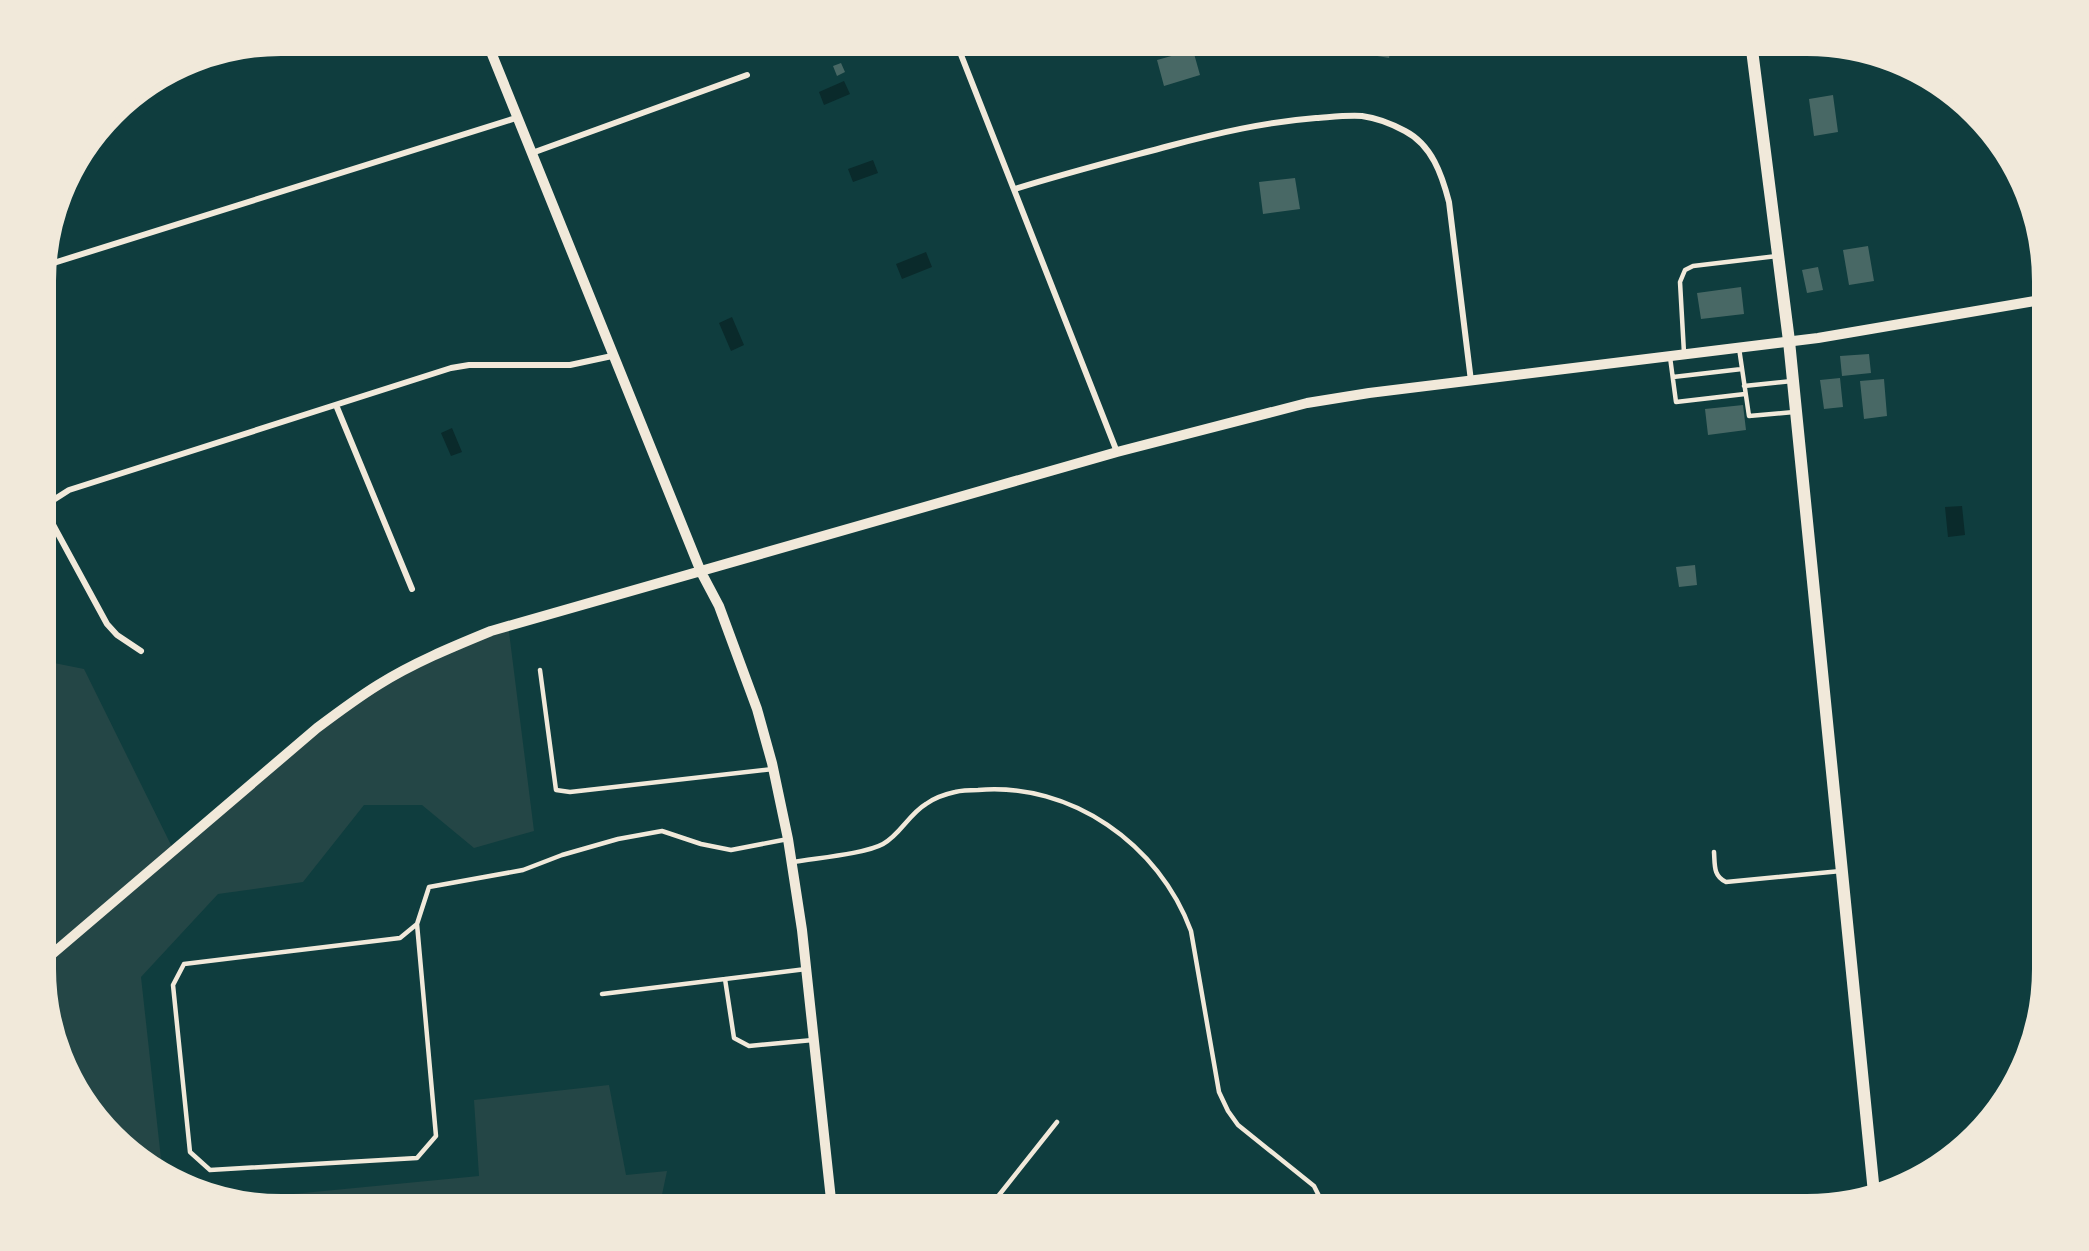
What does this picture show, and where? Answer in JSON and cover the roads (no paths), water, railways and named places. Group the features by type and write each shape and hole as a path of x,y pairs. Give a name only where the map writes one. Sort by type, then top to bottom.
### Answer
{"main road":[{"path":"1752,52 1797,412 1874,1189"}],"street":[{"path":"491,52 612,356 701,572 723,616 757,709 773,769 792,862 831,1198"},
{"path":"960,52 1117,452"},
{"path":"531,153 747,75"},
{"path":"1015,189 1066,173 1260,123 1362,116 1383,121 1406,131 1415,138 1433,159 1443,179 1449,202 1471,381"},
{"path":"53,263 516,118"},
{"path":"52,954 317,728 379,684 435,654 491,631 1117,452 1307,403 1684,356 2036,301"},
{"path":"52,502 69,490 451,368 469,365 570,365 612,356"},
{"path":"336,405 412,589"},
{"path":"52,522 107,624 117,635 141,651"}],"lane":[{"path":"1684,356 1680,282 1685,270 1692,266 1778,256"},
{"path":"1739,348 1749,416 1797,412"},
{"path":"1670,357 1676,402 1745,394"},
{"path":"1673,377 1742,369"},
{"path":"1744,386 1793,380"},
{"path":"540,670 556,790 570,792 773,769"},
{"path":"792,862 873,848 893,837 924,804 957,792 1014,789 1064,801 1115,828 1153,866 1185,913 1191,931 1219,1092 1228,1111 1238,1125 1314,1186 1320,1198"},
{"path":"417,924 400,938 184,964 173,985 190,1152 210,1170 417,1158 436,1136 417,924 429,887 523,870 562,855 618,839 662,831 701,844 731,850 788,839"},
{"path":"1714,852 1716,874 1726,882 1841,871"},
{"path":"602,994 806,969"},
{"path":"725,979 734,1038 749,1046 814,1040"},
{"path":"996,1198 1057,1122"}]}
